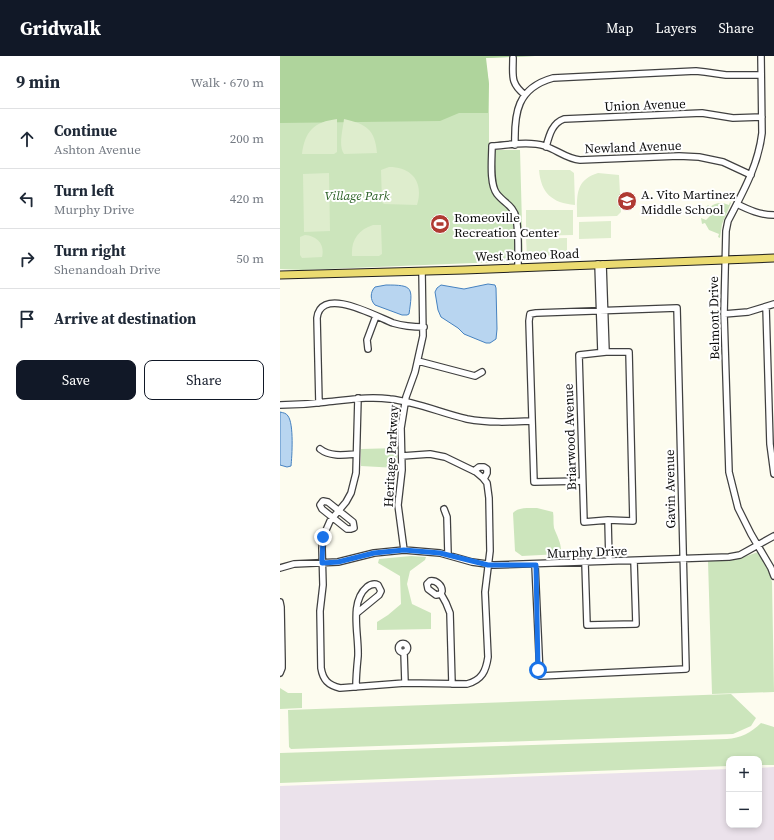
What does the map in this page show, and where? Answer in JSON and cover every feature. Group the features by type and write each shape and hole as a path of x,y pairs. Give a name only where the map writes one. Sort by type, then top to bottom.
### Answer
{"main road":[{"name":"West Romeo Road","path":"280,275 774,258"}],"street":[{"name":"Belmont Drive","path":"761,56 762,117 760,146 758,159 728,221 724,260 724,314 729,472 738,508 774,576"},
{"path":"513,58 514,82 517,88 525,95"},
{"path":"515,145 515,117 519,104 525,95 541,82 557,77 696,71 726,75 761,75"},
{"name":"Union Avenue","path":"546,146 556,123 564,119 702,113 728,117 762,117"},
{"name":"Newland Avenue","path":"518,268 517,219 512,207 498,195 495,190 493,182 492,146 546,146 576,160 679,156 699,157 723,162 751,175"},
{"path":"737,204 762,214 774,215"},
{"path":"601,264 604,352 629,352 634,521 608,520 609,562"},
{"name":"Heritage Parkway","path":"404,550 398,505 398,494 402,470 401,428 405,402 422,348 424,327 422,271"},
{"path":"319,403 317,318 319,311 325,306 337,303 357,308 405,326 424,327"},
{"path":"724,314 748,312 774,304"},
{"path":"766,307 770,444 774,474"},
{"name":"Gavin Avenue","path":"536,565 540,676 686,669 677,308 602,310"},
{"path":"582,481 534,482 529,321 530,314 536,313 602,310"},
{"path":"368,349 367,340 376,316"},
{"name":"Briarwood Avenue","path":"604,352 579,354 582,481 584,522 608,520"},
{"path":"418,361 475,376 482,372"},
{"path":"280,405 319,403 358,398 381,398 405,402 459,417 477,420 500,422 531,421"},
{"path":"358,398 356,473 354,484 346,502 327,525 323,537 323,585 320,611 321,668 322,675 332,686 340,688 405,683 467,684 473,682 484,674 487,667 488,657 485,592 490,551 488,491 484,479 459,462 440,456 425,454 402,456"},
{"path":"320,449 331,455 356,454"},
{"path":"474,471 479,467 484,466 487,469 484,479"},
{"path":"321,502 328,502 339,510 353,522 354,528 347,529 333,518 322,509 320,505 321,502"},
{"path":"444,509 447,517 448,554"},
{"name":"Murphy Drive","path":"280,568 294,564 338,562 374,553 404,550 448,554 472,562 488,565 536,565 683,559 740,555 774,536"},
{"path":"585,563 587,625 636,624 634,561"},
{"path":"356,687 358,655 357,613 358,598 363,590 372,584 378,585 381,589 379,595 357,613"},
{"path":"441,594 450,613 452,684"},
{"path":"280,602 282,661 280,673"},
{"path":"404,652 405,683"}],"shaded area":[{"path":"774,767 774,840 280,840 280,786 726,769 726,828 762,828 762,768"}],"green space":[{"name":"Village Park","path":"280,56 535,56 485,58 489,84 489,150 520,150 523,261 303,270 280,269"},
{"path":"280,56 535,56 486,58 489,84 488,113 459,113 440,121 280,123"},
{"path":"337,119 337,152 334,154 302,154 303,146 312,129 322,122"},
{"path":"344,119 358,123 368,129 374,138 377,153 344,154 341,147 341,142"},
{"path":"389,167 404,170 414,177 419,189 417,205 384,204 382,202 381,170"},
{"path":"539,170 570,170 574,173 575,205 560,202 549,195 542,185"},
{"path":"329,173 330,231 304,232 303,174"},
{"path":"598,173 619,175 621,212 617,216 577,217 577,202 581,184 590,176"},
{"path":"730,202 731,203 722,224 720,238 718,237 719,234 709,230 705,223 702,224 701,218 706,220 710,216 709,210 704,209 708,205 710,207 717,203 721,203 729,205"},
{"path":"526,210 573,210 573,235 526,236"},
{"path":"611,221 611,238 579,239 579,222"},
{"path":"373,225 381,225 382,254 379,256 352,256 356,236 363,230"},
{"path":"305,235 314,237 320,242 323,253 322,257 302,258 300,255 300,237"},
{"path":"567,238 567,255 527,256 526,239"},
{"path":"397,448 397,468 361,466 361,449"},
{"path":"537,508 553,512 554,528 560,543 561,554 522,556 515,551 513,513 521,509"},
{"path":"758,552 769,572 772,582 774,692 712,694 708,561 738,559"},
{"path":"411,556 426,557 425,560 410,571 407,584 412,604 431,613 431,629 377,630 377,622 401,604 400,576 378,563 379,559"},
{"path":"280,688 288,693 302,693 302,708 280,709"},
{"path":"731,694 756,718 751,726 733,734 291,749 289,747 288,710"},
{"path":"761,723 774,727 774,765 762,765 762,756 726,756 726,766 280,783 280,753 727,739 753,730"}],"water":[{"path":"488,284 495,285 496,288 497,329 496,339 490,343 486,343 464,334 458,328 441,317 438,310 435,292 441,285 464,289"},
{"path":"386,285 402,286 409,289 411,298 409,314 402,315 373,303 371,296 373,289 375,287"},
{"path":"280,412 287,415 291,426 291,466 287,467 280,465"}],"place":[{"name":"A. Vito Martinez Middle School","path":"627,201"},
{"name":"Romeoville Recreation Center","path":"440,224"}],"route":[{"path":"323,537 322,563 338,562 385,551 416,550 448,554 472,562 488,565 536,565 538,670"}]}
